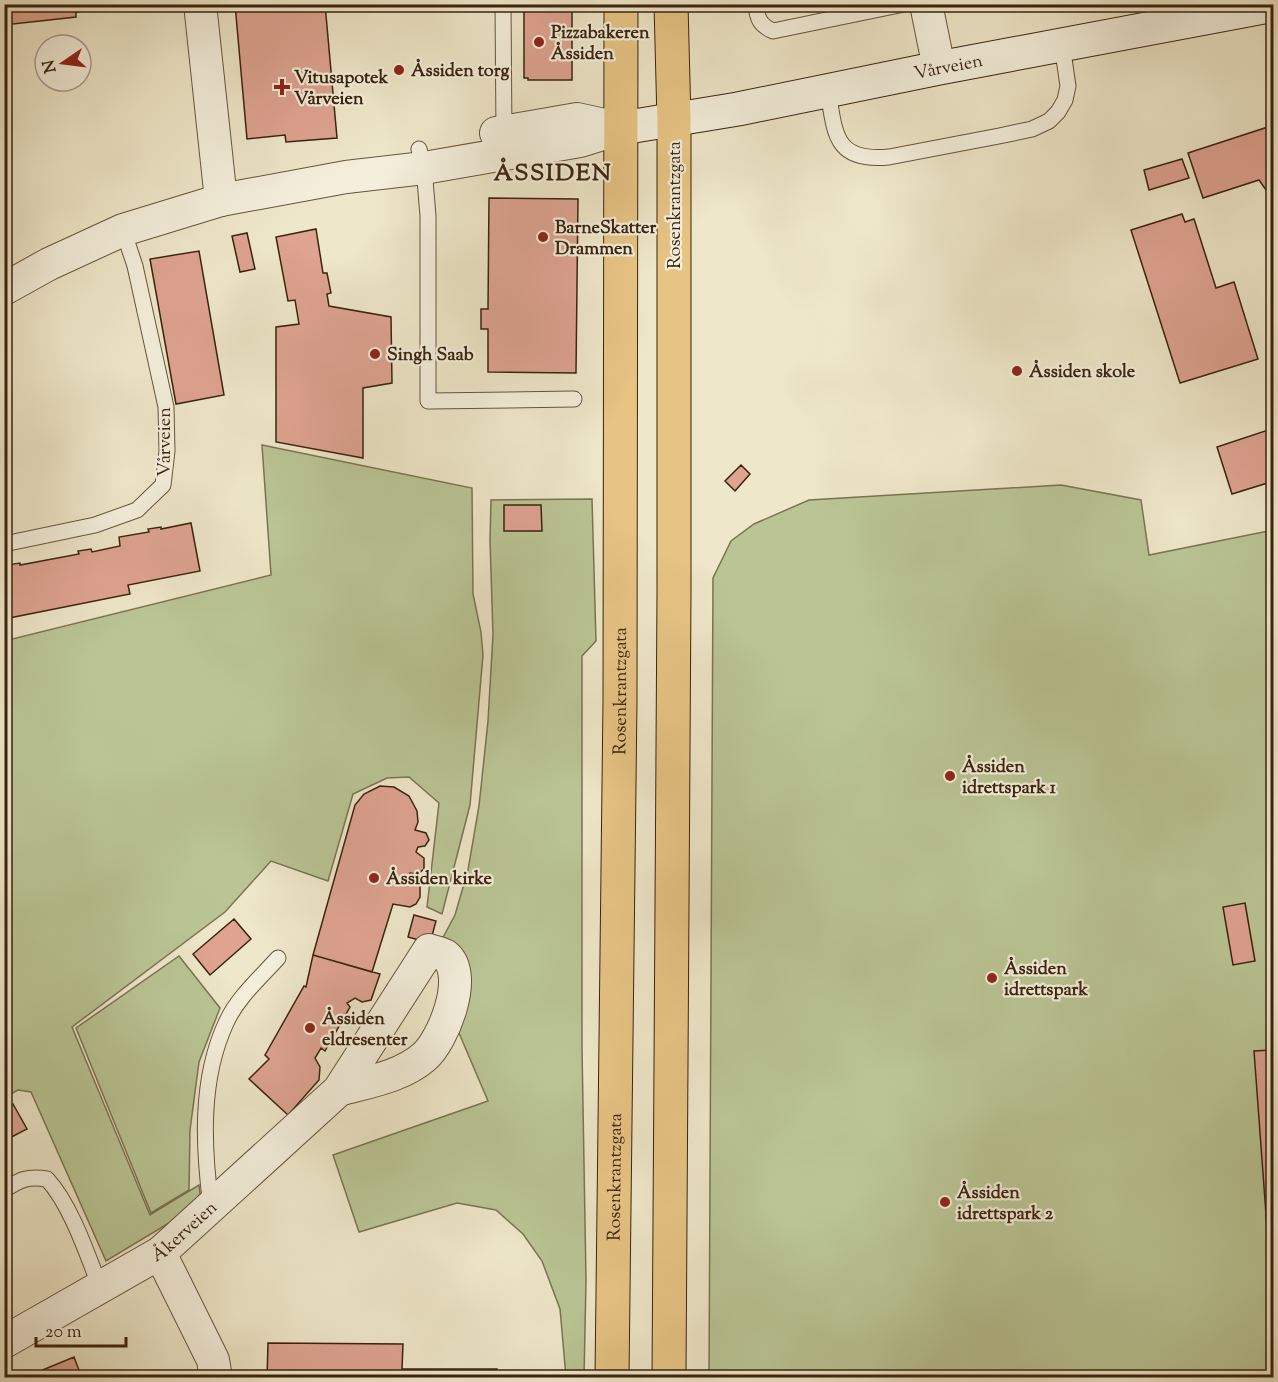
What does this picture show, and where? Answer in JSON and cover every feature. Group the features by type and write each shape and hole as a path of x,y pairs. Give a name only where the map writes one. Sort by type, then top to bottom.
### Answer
{"main road":[{"name":"Rosenkrantzgata","path":"612,1377 620,688 621,4"},
{"name":"Rosenkrantzgata","path":"669,1377 674,614 674,121 671,4"},
{"name":"Vårveien","path":"622,128 674,121 1274,5"}],"street":[{"path":"200,4 220,200"},
{"path":"926,4 939,68"},
{"name":"Vårveien","path":"4,289 49,264 123,230 220,200 346,177 504,143 580,141 622,128"},
{"name":"Åkerveien","path":"4,1342 160,1252 339,1090"},
{"path":"160,1252 213,1360 216,1377"}],"lane":[{"path":"502,4 504,143"},
{"path":"756,4 758,20 763,27 773,31 904,4"},
{"path":"828,91 840,141 847,151 857,156 872,159 889,157 999,136 1032,129 1048,121 1058,112 1065,100 1068,86 1062,45"},
{"path":"422,159 428,216 428,401 574,399"},
{"name":"Vårveien","path":"4,544 95,525 138,510 163,485 167,451 166,407 135,266 123,230"},
{"path":"211,1206 205,1124 212,1067 226,1022 236,1006 278,958"},
{"path":"4,1190 30,1177 47,1179 57,1189 79,1234 100,1287"}],"green space":[{"path":"262,445 472,488 473,594 483,655 470,805 442,914 427,907 439,803 409,777 387,778 353,794 328,881 271,861 225,912 72,1027 150,1215 199,1185 200,1194 194,1208 106,1261 31,1092 18,1090 5,1097 4,641 271,575"},
{"name":"Åssiden idrettspark","path":"1061,485 1141,500 1149,555 1273,530 1273,1377 709,1378 713,578 731,541 754,524 809,500"},
{"path":"592,499 596,641 582,656 582,1047 586,1280 584,1377 566,1377 560,1309 542,1261 523,1234 496,1210 457,1203 359,1232 333,1155 488,1101 456,1026 440,943 455,915 468,870 479,806 488,721 493,635 491,500"},
{"path":"179,956 220,1008 199,1062 190,1130 189,1190 151,1213 76,1028"}],"building":[{"path":"4,4 148,4 76,12 76,17 4,25"},
{"path":"235,4 325,4 337,138 286,142 285,135 247,139"},
{"path":"348,4 402,4 348,9"},
{"path":"524,4 572,4 572,80 528,80 524,78"},
{"path":"783,4 814,4 784,10"},
{"path":"1274,125 1274,195 1266,190 1259,180 1203,198 1188,153"},
{"path":"1182,159 1189,178 1149,190 1144,170"},
{"path":"489,198 578,199 576,373 488,372 488,329 481,329 481,309 488,309"},
{"path":"1182,214 1185,222 1194,219 1216,288 1234,282 1258,359 1180,383 1131,230"},
{"path":"316,229 323,273 327,273 331,293 327,294 329,306 391,317 392,383 363,388 363,458 276,442 276,327 299,324 295,300 288,301 276,237"},
{"path":"247,233 255,269 240,272 232,236"},
{"path":"199,251 224,395 176,404 150,259"},
{"path":"1274,428 1274,481 1232,494 1217,447"},
{"path":"741,465 750,474 735,491 725,481"},
{"path":"504,505 541,505 542,531 504,531"},
{"path":"191,523 200,571 128,585 130,594 4,619 4,568 8,568 7,565 20,563 20,565 79,554 78,551 91,549 92,552 120,546 119,537 149,532 148,529"},
{"name":"Åssiden kirke","path":"380,786 394,787 409,796 417,811 418,822 415,830 426,833 429,840 425,846 418,847 416,852 424,858 424,869 418,874 410,873 409,877 420,885 420,897 416,904 410,907 393,904 372,972 313,955 355,805 364,794"},
{"path":"1245,903 1255,961 1233,965 1223,907"},
{"path":"414,915 436,921 430,943 408,937"},
{"path":"234,919 251,939 210,975 193,954"},
{"path":"313,955 380,974 371,1000 362,1002 355,998 347,1003 350,1007 325,1051 321,1048 315,1058 320,1067 319,1080 288,1115 249,1079 269,1059 265,1055 304,986 306,987"},
{"path":"1274,1050 1274,1323 1254,1051"},
{"path":"13,1104 27,1129 4,1141 4,1108"},
{"path":"268,1343 403,1344 402,1369 497,1369 497,1378 267,1378"},
{"path":"74,1357 82,1378 35,1378 33,1374"}],"place":[{"name":"Pizzabakeren Åssiden","path":"539,42"},
{"name":"Åssiden torg","path":"399,70"},
{"name":"Vitusapotek Vårveien","path":"282,87"},
{"name":"BarneSkatter Drammen","path":"543,237"},
{"name":"Singh Saab","path":"375,354"},
{"name":"Åssiden skole","path":"1017,371"},
{"name":"Åssiden idrettspark 1","path":"950,776"},
{"name":"Åssiden kirke","path":"374,878"},
{"name":"Åssiden idrettspark","path":"992,978"},
{"name":"Åssiden eldresenter","path":"310,1028"},
{"name":"Åssiden idrettspark 2","path":"945,1202"}],"district":[{"name":"ÅSSIDEN","path":"553,172"}]}
